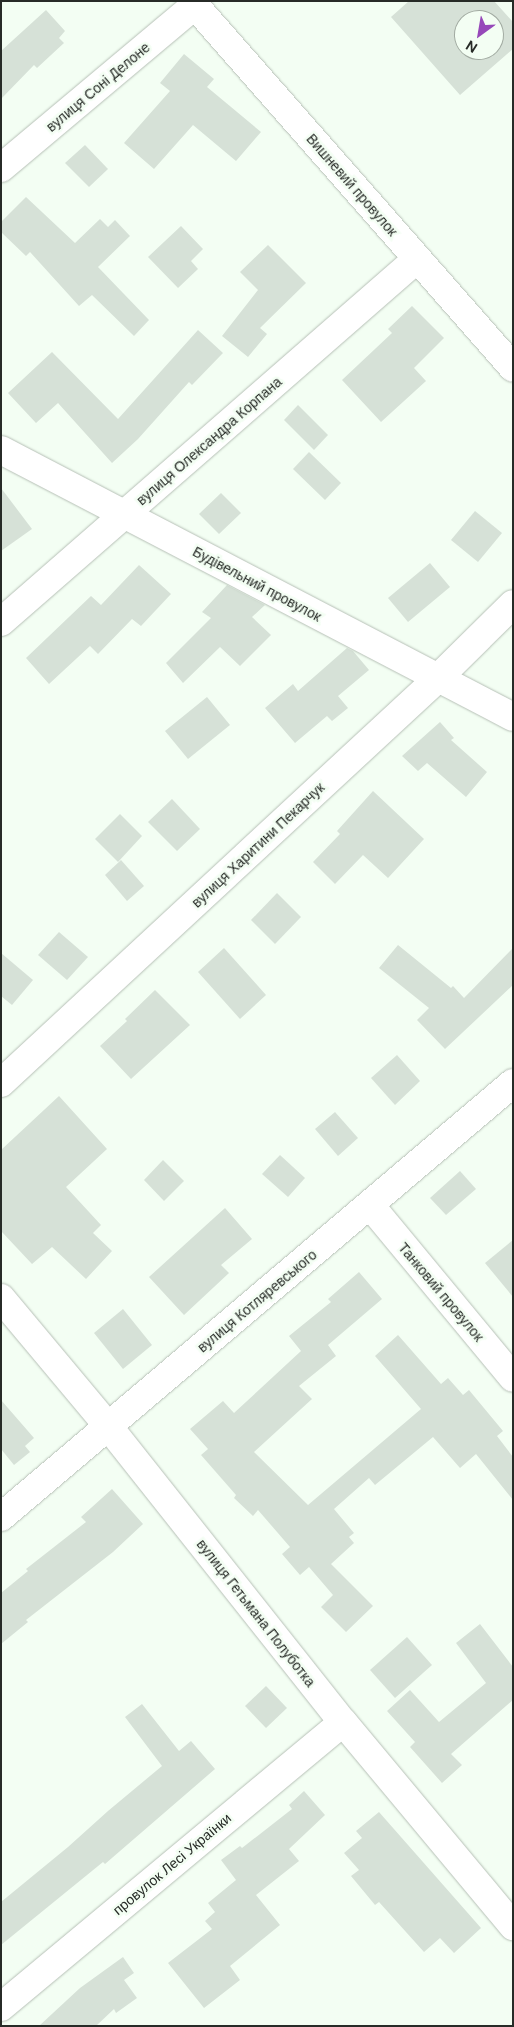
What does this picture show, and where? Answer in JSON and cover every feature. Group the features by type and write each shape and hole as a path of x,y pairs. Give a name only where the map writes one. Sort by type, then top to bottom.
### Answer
{"street":[{"name":"вулиця Соні Делоне","path":"1,168 193,3"},
{"name":"Вишневий провулок","path":"193,3 513,368"},
{"name":"вулиця Олександра Корпана","path":"1,622 417,258"},
{"name":"Будівельний провулок","path":"1,450 513,717"},
{"name":"вулиця Харитини Пекарчук","path":"1,1083 438,678 513,604"},
{"name":"вулиця Котляревського","path":"1,1517 513,1083"},
{"name":"Танковий провулок","path":"370,1206 513,1378"},
{"name":"вулиця Гетьмана Полуботка","path":"1,1298 108,1426 343,1722 513,1926"},
{"name":"провулок Лесі Українки","path":"1,2007 343,1722"}],"building":[{"path":"409,1 494,1 502,10 454,10 454,60 500,60 460,95 391,17"},
{"path":"46,10 65,31 59,38 64,43 37,68 34,65 1,99 1,51"},
{"path":"504,12 513,22 513,49 504,57"},
{"path":"184,54 214,79 207,87 261,132 236,161 193,125 154,169 124,143 170,91 160,83"},
{"path":"85,145 108,169 89,187 65,163"},
{"path":"26,197 75,243 100,219 108,227 115,220 130,236 98,267 149,320 134,336 92,295 79,306 30,252 26,256 1,232 1,222"},
{"path":"181,226 203,249 191,261 198,269 178,288 148,257"},
{"path":"268,245 306,283 260,328 267,334 248,357 222,336 258,290 240,272"},
{"path":"412,306 444,338 414,368 426,381 381,422 342,380 392,333 388,329"},
{"path":"198,330 223,353 192,385 189,382 138,439 112,463 58,403 36,423 8,393 52,352 118,419"},
{"path":"298,405 328,435 314,450 284,420"},
{"path":"309,452 341,483 325,500 293,469"},
{"path":"1,488 32,529 1,551"},
{"path":"221,493 241,513 219,534 199,514"},
{"path":"475,511 502,533 478,562 451,540"},
{"path":"430,563 450,587 408,622 388,598"},
{"path":"139,565 171,594 141,626 132,619 98,654 90,646 49,684 26,658 91,596 101,605"},
{"path":"227,585 265,605 252,617 271,635 240,666 220,647 183,683 166,663 211,618 202,612"},
{"path":"347,648 353,651 369,670 338,696 348,708 332,721 327,716 295,743 265,708 293,684 298,691"},
{"path":"207,697 230,725 188,759 165,731"},
{"path":"440,722 454,738 451,740 487,772 466,797 427,763 418,771 402,756"},
{"path":"373,791 424,839 388,878 363,855 335,884 313,862 340,834 337,831"},
{"path":"172,799 200,829 177,851 148,822"},
{"path":"120,814 142,836 118,862 95,839"},
{"path":"121,860 144,886 127,901 105,875"},
{"path":"277,893 301,917 275,944 251,920"},
{"path":"59,932 88,957 67,980 38,955"},
{"path":"398,945 451,988 453,986 464,998 513,948 513,985 445,1049 417,1020 429,1008 379,968"},
{"path":"224,948 266,995 240,1019 198,972"},
{"path":"1,953 33,980 12,1005 1,996"},
{"path":"155,990 190,1025 131,1079 100,1046 127,1021 125,1019"},
{"path":"397,1055 420,1081 395,1105 371,1078"},
{"path":"59,1096 107,1149 66,1187 101,1225 93,1233 112,1251 86,1279 52,1247 32,1264 1,1231 1,1150"},
{"path":"335,1112 358,1138 338,1156 315,1129"},
{"path":"280,1155 305,1178 288,1197 262,1174"},
{"path":"163,1160 184,1181 164,1201 144,1180"},
{"path":"460,1171 476,1189 446,1215 430,1198"},
{"path":"225,1208 252,1239 221,1265 229,1273 184,1315 149,1277"},
{"path":"513,1240 513,1297 485,1263"},
{"path":"359,1272 382,1299 328,1345 336,1356 299,1386 312,1399 254,1452 308,1505 421,1409 375,1356 398,1335 441,1384 448,1378 463,1395 469,1390 503,1431 497,1436 513,1457 513,1500 476,1454 460,1468 433,1437 375,1485 369,1478 334,1509 354,1533 349,1537 354,1543 331,1564 373,1606 346,1632 321,1607 333,1595 309,1567 300,1575 282,1554 290,1547 258,1510 253,1516 234,1498 236,1495 201,1455 208,1449 190,1429 223,1401 234,1413 301,1351 289,1336 331,1302 328,1299"},
{"path":"123,1309 152,1345 123,1369 94,1333"},
{"path":"1,1400 34,1438 25,1446 30,1452 14,1465 1,1449"},
{"path":"112,1489 143,1524 113,1552 26,1620 28,1622 1,1644 1,1593 28,1571 26,1569 86,1522 81,1517"},
{"path":"480,1624 513,1667 513,1700 451,1754 462,1765 442,1783 410,1747 415,1742 387,1711 410,1690 439,1722 486,1683 456,1643"},
{"path":"407,1637 432,1665 395,1698 370,1670"},
{"path":"266,1686 287,1708 266,1728 245,1706"},
{"path":"142,1704 179,1751 191,1741 215,1769 105,1864 103,1862 1,1945 1,1902 162,1766 125,1717"},
{"path":"304,1791 325,1815 289,1849 299,1861 256,1895 280,1925 230,1966 240,1980 204,2008 168,1963 212,1929 205,1921 215,1912 208,1903 236,1880 221,1860 240,1846 242,1848 292,1809 289,1805"},
{"path":"379,1812 481,1928 454,1953 440,1938 424,1952 379,1902 375,1905 351,1876 359,1870 344,1853 362,1838 356,1831"},
{"path":"123,1957 134,1973 124,1980 137,1998 116,2013 114,2009 96,2026 39,2026 80,1988"}]}
